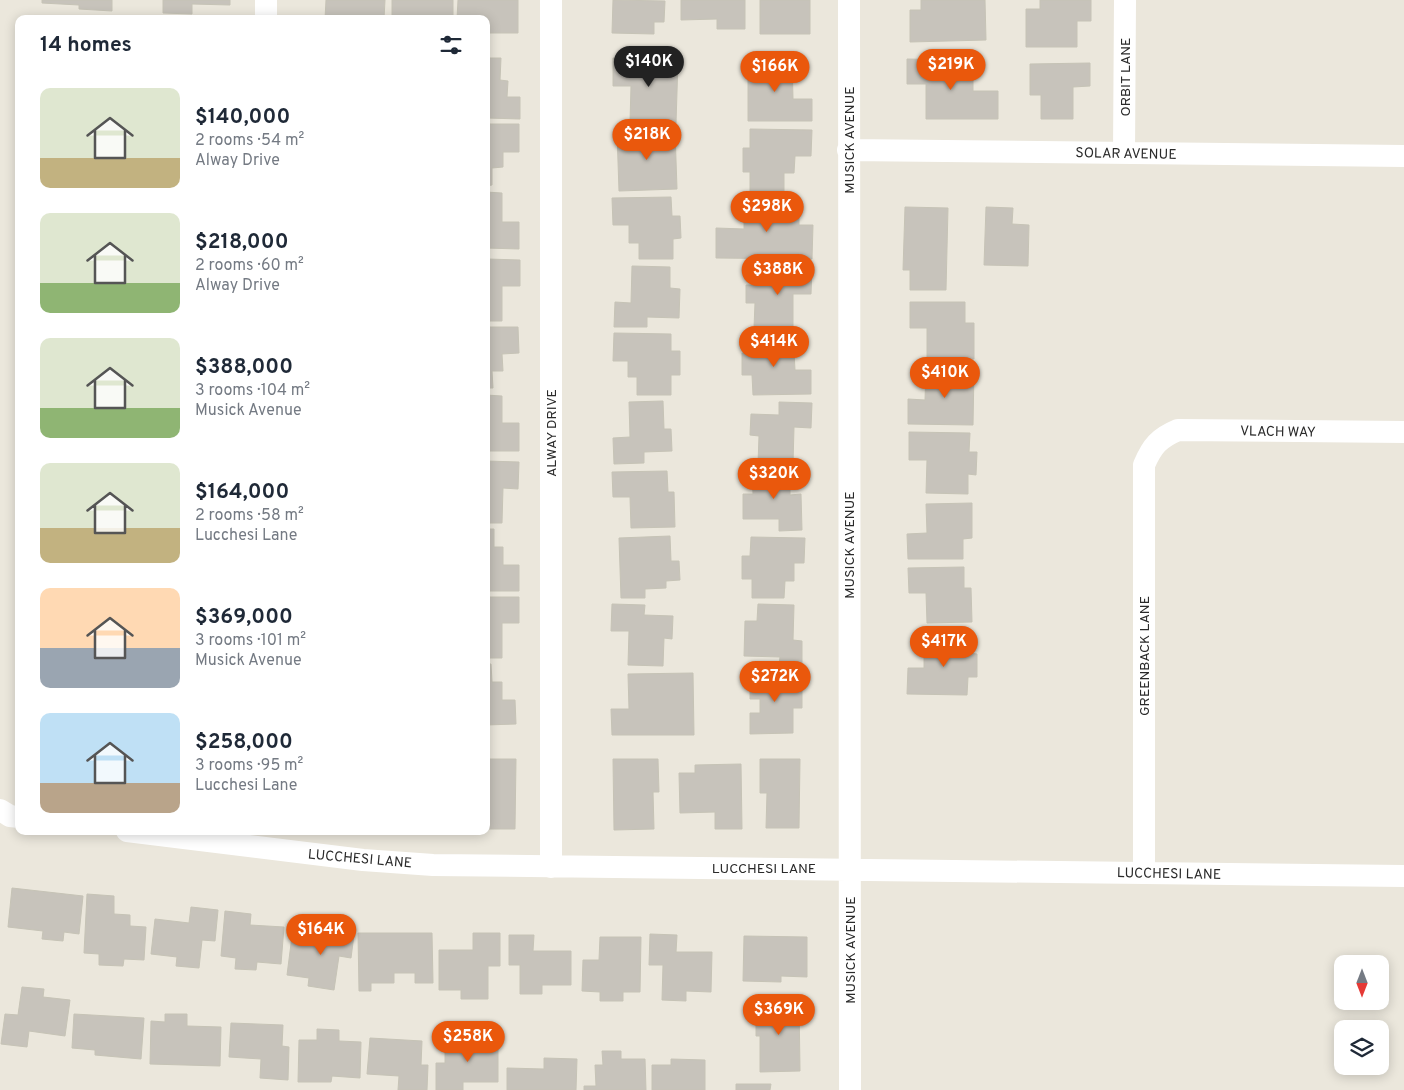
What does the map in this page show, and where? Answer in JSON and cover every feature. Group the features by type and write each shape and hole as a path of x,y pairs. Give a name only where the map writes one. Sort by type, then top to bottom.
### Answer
{"street":[{"path":"266,0 266,15"},
{"name":"ALWAY DRIVE","path":"550,867 551,0"},
{"name":"MUSICK AVENUE","path":"849,0 850,1090"},
{"name":"ORBIT LANE","path":"1124,153 1125,0"},
{"name":"SOLAR AVENUE","path":"848,150 1404,156"},
{"name":"VLACH WAY","path":"1156,442 1178,430 1404,432"},
{"name":"GREENBACK LANE","path":"1144,873 1144,465 1156,442"},
{"path":"0,810 15,817"},
{"name":"LUCCHESI LANE","path":"187,835 261,840 433,865 1404,876"}],"building":[{"path":"42,0 112,0 112,11 79,9 79,5 42,3"},
{"path":"163,0 230,0 230,5 192,4 192,14 163,13"},
{"path":"326,0 385,0 384,15 325,15"},
{"path":"392,0 453,0 453,15 392,15"},
{"path":"458,0 518,0 518,33 490,33 490,15 457,15"},
{"path":"613,0 665,1 664,22 654,22 654,34 612,33"},
{"path":"681,0 745,0 745,29 717,29 717,19 681,20"},
{"path":"760,0 810,0 810,34 760,34"},
{"path":"921,0 985,0 986,40 910,42 910,10 921,10"},
{"path":"1040,0 1091,0 1091,21 1077,21 1077,47 1026,47 1026,9 1040,9"},
{"path":"490,58 501,58 500,80 508,81 507,97 520,97 520,119 490,118"},
{"path":"613,58 678,60 676,123 630,122 631,86 613,86"},
{"path":"748,59 792,59 793,99 812,99 812,121 748,121"},
{"path":"907,59 958,60 958,69 973,69 973,91 998,91 998,119 926,119 926,84 907,84"},
{"path":"1090,63 1090,86 1073,87 1073,119 1041,119 1041,95 1030,95 1030,64"},
{"path":"490,124 519,124 519,152 503,152 503,167 492,168 492,185 490,185"},
{"path":"750,129 812,130 811,156 795,156 794,173 784,173 784,191 750,191 750,172 743,172 743,148 750,148"},
{"path":"675,131 677,189 619,191 617,132"},
{"path":"490,192 502,193 502,222 519,222 519,249 490,248"},
{"path":"671,197 672,216 680,216 681,238 673,239 673,259 639,259 639,243 629,243 629,225 613,225 612,198"},
{"path":"744,199 799,199 799,225 813,225 812,259 716,258 716,228 744,229"},
{"path":"905,207 948,208 946,290 910,290 910,270 903,270"},
{"path":"986,207 1013,208 1012,224 1029,225 1028,266 984,265"},
{"path":"490,259 520,260 520,286 502,286 502,321 490,321"},
{"path":"632,266 670,267 670,288 680,289 679,318 647,317 647,327 614,327 615,302 631,303"},
{"path":"776,267 812,267 811,294 793,294 793,328 754,328 755,303 746,303 746,285 756,285 756,276 776,276"},
{"path":"910,302 965,302 965,323 974,323 974,359 927,359 927,328 910,328"},
{"path":"490,327 518,327 519,353 502,354 503,371 492,371 493,388 490,388"},
{"path":"614,333 671,334 671,351 680,351 680,375 671,375 671,395 637,395 637,377 628,377 628,361 613,361"},
{"path":"753,334 784,334 785,352 794,352 795,370 811,370 811,394 753,395 752,375 742,375 742,353 753,353"},
{"path":"926,369 974,370 973,425 908,424 908,399 925,400"},
{"path":"490,395 502,396 502,423 519,423 519,451 490,451"},
{"path":"663,401 664,429 671,429 672,451 644,452 644,463 614,464 613,438 630,437 629,402"},
{"path":"779,402 812,403 811,428 794,427 793,464 758,464 759,436 750,435 751,414 779,415"},
{"path":"909,432 970,433 969,452 977,452 976,475 968,474 968,494 926,493 927,460 909,460"},
{"path":"490,461 519,462 518,489 503,488 502,523 490,523"},
{"path":"752,470 790,470 790,495 801,494 802,530 779,531 779,519 743,519 743,494 753,494"},
{"path":"667,471 668,492 674,492 675,527 631,528 630,497 613,497 612,472"},
{"path":"972,503 972,538 963,539 963,559 908,559 907,534 927,533 926,504"},
{"path":"490,529 494,529 494,547 503,547 503,565 519,565 519,591 490,591"},
{"path":"670,536 671,561 679,561 680,580 666,581 666,588 645,589 645,598 621,598 619,538"},
{"path":"751,537 805,538 804,563 794,563 794,581 785,581 784,598 752,598 752,579 742,579 742,556 750,556"},
{"path":"964,567 964,588 971,588 972,622 927,623 926,593 909,593 908,568"},
{"path":"490,597 519,597 519,623 502,623 502,658 490,658"},
{"path":"612,604 645,605 644,615 673,616 672,639 664,638 663,666 628,665 629,631 611,631"},
{"path":"758,604 794,605 793,640 802,641 802,667 779,666 780,657 744,656 745,621 757,621"},
{"path":"934,633 967,634 967,653 977,654 977,677 968,677 967,695 907,694 908,668 924,668 924,651 934,651"},
{"path":"490,664 492,682 502,682 502,700 515,700 516,724 490,725"},
{"path":"693,673 694,735 612,735 611,709 629,709 628,674"},
{"path":"802,675 802,708 793,708 793,733 750,734 750,713 760,713 760,699 750,699 750,676"},
{"path":"490,759 516,759 515,829 490,829"},
{"path":"613,759 658,759 659,792 653,792 654,829 614,830"},
{"path":"760,759 800,759 799,828 766,828 767,793 760,793"},
{"path":"741,764 742,829 715,829 715,812 680,813 679,773 695,773 695,765"},
{"path":"12,888 83,896 79,934 64,932 63,941 42,939 43,931 8,927"},
{"path":"87,894 114,896 114,914 130,915 130,926 146,927 144,960 124,959 123,966 99,965 99,954 84,953"},
{"path":"191,907 218,910 215,941 202,940 199,968 176,966 177,957 151,954 155,919 189,923"},
{"path":"225,911 251,914 250,925 284,927 281,964 257,962 256,970 235,969 236,958 221,956"},
{"path":"327,924 355,927 351,958 339,956 334,990 308,986 309,978 287,975 292,936 325,940"},
{"path":"358,933 432,933 433,983 415,983 415,973 394,973 394,983 371,983 371,991 359,991"},
{"path":"473,933 500,933 500,966 488,966 488,999 461,999 461,990 439,990 439,950 473,950"},
{"path":"650,934 677,935 676,952 712,952 711,992 686,991 686,1001 662,1000 663,965 649,965"},
{"path":"509,935 534,935 533,951 571,951 571,985 542,985 542,994 520,994 520,965 509,965"},
{"path":"744,936 807,937 807,977 781,976 781,982 743,981"},
{"path":"600,937 641,937 640,992 623,992 623,1001 600,1001 600,992 582,991 583,960 599,960"},
{"path":"22,987 44,989 43,997 70,1000 65,1036 29,1031 27,1047 1,1044 5,1014 18,1015"},
{"path":"799,1001 800,1071 760,1072 760,1036 756,1036 756,1002"},
{"path":"74,1014 144,1018 141,1059 95,1055 95,1050 72,1048"},
{"path":"165,1014 187,1014 187,1026 221,1027 220,1066 150,1064 151,1021 165,1022"},
{"path":"231,1023 283,1025 282,1046 289,1047 288,1080 260,1078 261,1059 229,1057"},
{"path":"317,1029 339,1030 339,1041 361,1042 360,1078 332,1076 331,1082 298,1082 299,1040 317,1040"},
{"path":"455,1033 474,1033 475,1042 498,1041 498,1082 463,1082 463,1090 436,1090 436,1063 445,1063 445,1046 455,1046"},
{"path":"370,1038 422,1041 421,1065 428,1065 427,1090 398,1090 399,1076 367,1074"},
{"path":"602,1051 621,1051 621,1059 645,1059 646,1090 584,1090 584,1086 596,1086 595,1065 603,1065"},
{"path":"544,1058 577,1059 576,1090 507,1090 507,1068 544,1069"},
{"path":"671,1059 705,1060 705,1090 652,1090 652,1065 671,1065"},
{"path":"736,1084 771,1084 770,1090 736,1090"}]}
